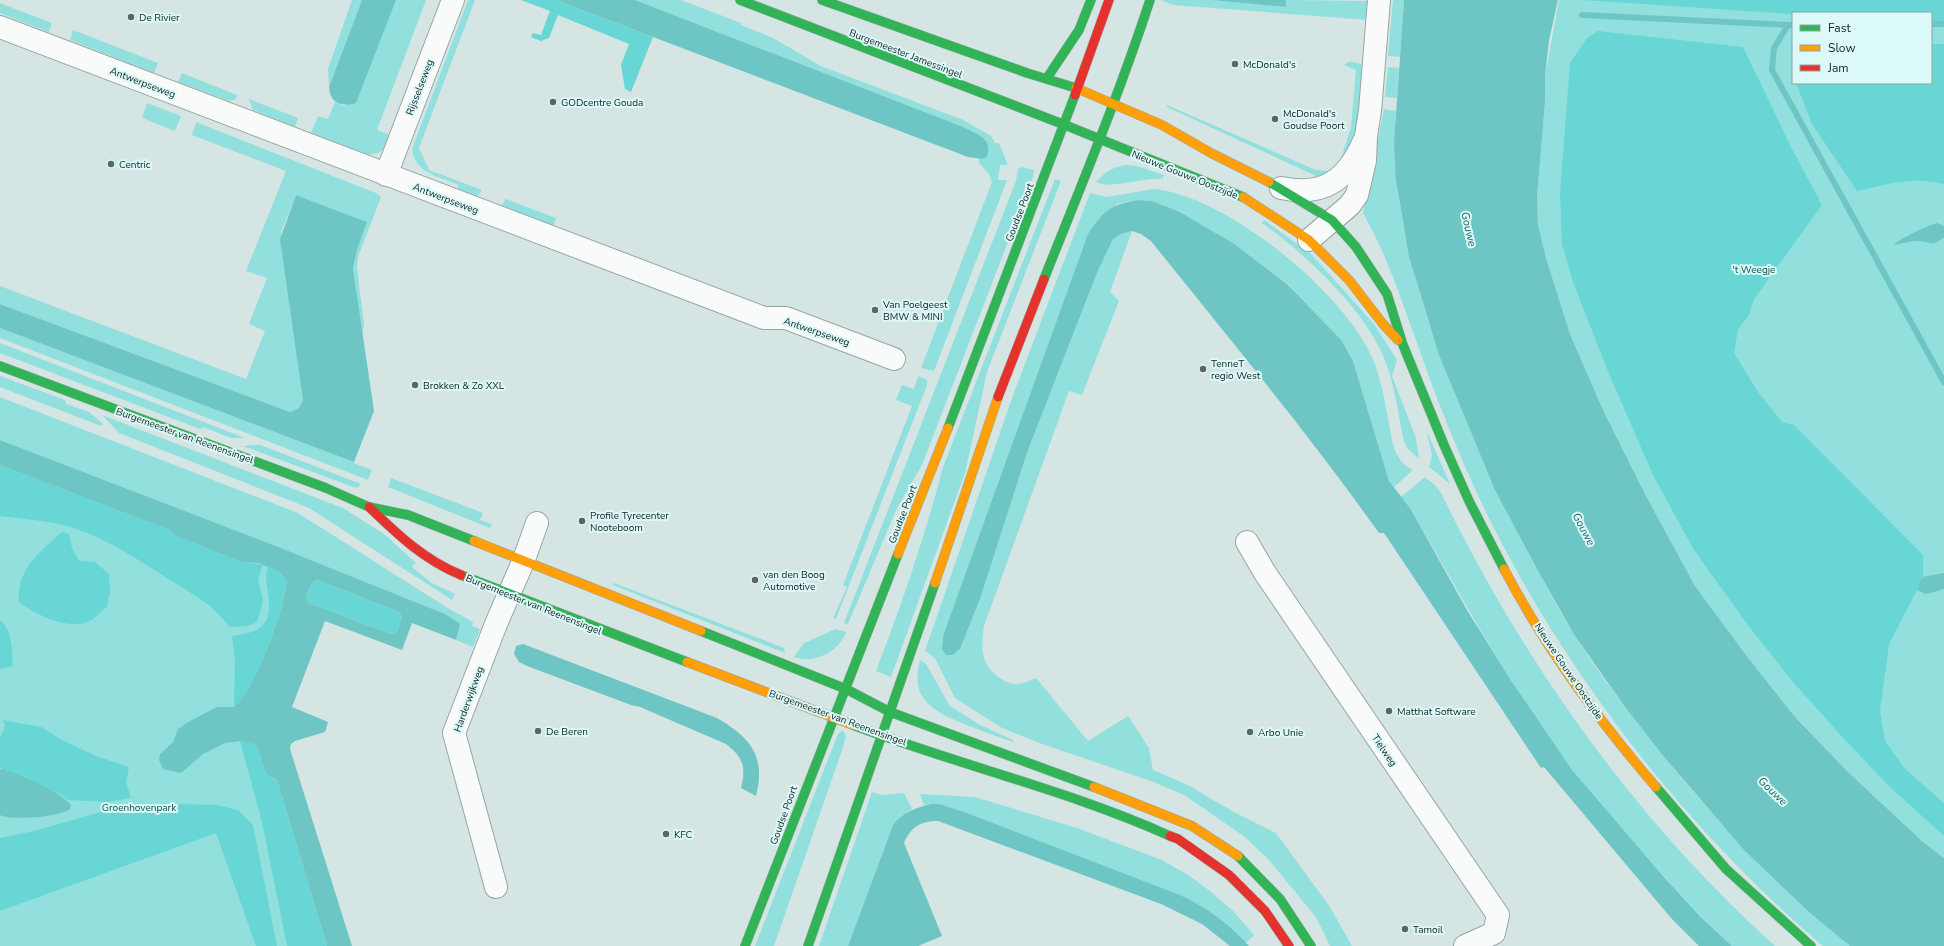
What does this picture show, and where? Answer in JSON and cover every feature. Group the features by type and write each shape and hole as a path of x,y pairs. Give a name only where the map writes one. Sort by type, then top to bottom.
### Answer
{"main road":[{"name":"Burgemeester Jamessingel","path":"740,0 1065,125"},
{"name":"Burgemeester Jamessingel","path":"822,0 1078,89 1113,104"},
{"path":"1046,78 1079,30 1091,0"},
{"path":"1078,89 1109,0"},
{"path":"808,946 912,652 995,403 1100,139 1134,49 1150,0"},
{"name":"Goudse Poort","path":"745,946 833,716 846,689 1078,89"},
{"name":"Nieuwe Gouwe Oostzijde","path":"1113,104 1162,125 1281,188 1332,220 1356,247 1387,294 1403,345 1444,444 1482,528 1516,592 1569,675 1623,749 1726,869 1811,946"},
{"name":"Nieuwe Gouwe Oostzijde","path":"1065,125 1239,194 1309,240 1349,280 1383,324 1403,345"},
{"name":"Burgemeester van Reenensingel","path":"0,366 297,477 369,507 408,515 523,562 846,689 890,712 1140,804 1192,826 1242,859 1280,899 1312,946"},
{"name":"Burgemeester van Reenensingel","path":"369,507 399,536 427,558 444,568 575,621 833,716 882,736 1058,793 1142,823 1178,839 1229,875 1265,911 1289,946"}],"street":[{"name":"Rijsselseweg","path":"386,174 453,0"},
{"name":"Nieuwe Gouwe Oostzijde","path":"1309,240 1350,205 1358,195 1365,161 1379,0"},
{"name":"Antwerpseweg","path":"0,27 764,318 786,318 894,359"},
{"name":"Nieuwe Gouwe Oostzijde","path":"1281,188 1299,192 1318,189 1329,184 1341,176 1356,158 1366,136"},
{"path":"523,562 537,523"},
{"name":"Tielweg","path":"1247,542 1269,579 1498,915 1494,933 1465,946"},
{"name":"Harderwijkweg","path":"496,887 454,733 508,594 523,562"}],"green space":[{"path":"352,0 362,0 329,87 328,69"},
{"path":"396,0 426,0 377,130 392,136 384,149 378,153 366,155 311,133 318,116 328,119 335,102 345,106"},
{"path":"468,0 475,0 419,148 429,170 482,190 477,197 457,189 459,185 429,173 423,169 414,157 412,149"},
{"path":"521,0 556,0 653,37 631,92 625,89 621,65 629,44 558,15 549,38 541,41 531,37 533,33 541,35 550,11"},
{"path":"635,0 681,0 741,23 741,25 773,38 821,66 963,120 991,136 995,143 999,143 1008,165 1000,165 998,180 1007,180 934,371 921,368 992,182 989,174 979,163 979,159 982,159 986,140 966,128"},
{"path":"1161,0 1211,0 1286,7 1286,0 1369,1 1368,20 1173,5"},
{"path":"1393,0 1404,0 1400,57 1388,56"},
{"name":"'t Weegje","path":"1559,0 1612,0 1792,13 1792,84 1932,84 1932,20 1944,20 1944,858 1923,842 1848,772 1795,717 1749,659 1695,586 1645,494 1603,410 1570,334 1546,258 1538,225 1537,197 1545,102 1545,76"},
{"path":"1584,0 1944,0 1944,24 1932,24 1932,12 1792,12 1792,14"},
{"path":"0,3 52,23 49,32 0,13"},
{"path":"73,30 158,63 154,73 70,40"},
{"path":"1598,31 1743,47 1791,147 1822,205 1754,299 1749,315 1738,329 1734,353 1758,392 1782,422 1794,425 1923,555 1923,577 1944,573 1944,589 1926,594 1917,590 1889,644 1880,710 1885,741 1906,770 1944,803 1944,836 1892,789 1846,741 1793,682 1747,624 1694,550 1653,475 1607,369 1573,282 1562,244 1560,194 1570,63 1587,38"},
{"path":"1932,44 1944,44 1944,184 1911,181 1857,191 1812,124 1796,84 1932,84"},
{"path":"1350,61 1361,64 1364,71 1359,130 1352,153 1327,181 1167,107 1167,105 1316,170 1330,171 1339,165 1351,127 1356,70 1344,65"},
{"path":"1388,67 1399,68 1397,98 1385,97"},
{"path":"182,73 237,95 236,99 229,101 178,82"},
{"path":"249,99 298,118 295,127 253,110"},
{"path":"147,103 181,116 175,131 142,118"},
{"path":"1384,109 1396,111 1395,150 1398,189 1404,226 1412,264 1434,338 1447,374 1487,468 1542,580 1591,661 1649,738 1695,794 1769,873 1850,946 1823,946 1768,896 1714,842 1664,784 1616,724 1572,661 1531,596 1495,530 1463,462 1439,403 1393,277 1372,229 1363,213"},
{"path":"196,122 376,193 381,197 358,257 357,267 364,325 362,335 353,269 357,250 367,222 296,195 281,232 303,400 299,408 290,412 0,304 0,286 246,379 265,331 249,324 267,278 246,271 286,171 192,135"},
{"path":"1126,165 1137,166 1164,175 1163,179 1109,185 1096,182 1110,170"},
{"path":"1021,167 1034,170 1033,177 922,465 897,508 848,624 844,623 1016,181 1018,169"},
{"path":"1055,179 1061,181 987,372 965,473 891,677 876,671 895,621 929,519 943,467"},
{"path":"1154,189 1183,196 1215,209 1249,229 1312,279 1338,307 1360,335 1374,362 1382,387 1395,450 1403,463 1413,470 1394,487 1389,481 1353,361 1288,284 1233,243 1178,211 1152,201 1138,200 1117,204 999,484 943,636 942,649 953,655 960,649 980,599 1028,450 1097,273 1113,239 1121,234 1132,231 1110,292 1119,301 1082,395 1069,391 984,626 982,642 984,656 989,668 994,674 1007,682 1019,684 1036,678 1088,741 1128,716 1149,748 1153,770 1188,785 1232,811 1276,833 1330,907 1352,946 1330,946 1316,917 1269,860 1245,837 1184,795 1151,781 1042,744 1002,728 955,698 935,658 925,651 1013,395 1090,193 1106,197"},
{"path":"505,199 556,218 553,226 502,207"},
{"path":"1264,220 1311,254 1374,324 1397,360 1392,376 1416,438 1419,459 1407,448 1404,441 1394,390 1385,360 1376,341 1364,322 1332,284 1297,250 1262,223"},
{"path":"0,328 372,470 368,480 0,338"},
{"path":"0,343 245,438 231,438 203,427 200,429 0,353"},
{"path":"0,376 65,400 66,404 89,412 103,424 101,426 0,387"},
{"path":"918,376 927,380 927,385 836,619 833,618 847,587 843,585 912,406 896,400 902,385 914,389"},
{"path":"0,397 298,513 446,607 473,622 472,626 480,629 473,647 456,640 460,625 445,614 276,546 0,440"},
{"path":"102,415 343,508 384,534 416,563 412,567 430,582 455,594 452,600 309,508 119,433"},
{"path":"1427,434 1450,484 1429,467 1432,455"},
{"path":"260,445 361,484 357,488 353,487 243,446"},
{"name":"Groenhovenpark","path":"0,465 297,574 246,705 326,946 0,946"},
{"path":"0,465 170,530 176,536 242,562 263,565 258,579 263,601 257,622 248,626 229,627 224,619 210,606 194,595 108,542 94,536 59,524 0,516"},
{"path":"1425,477 1436,486 1441,493 1473,556 1508,618 1546,678 1586,736 1629,792 1675,846 1724,897 1775,946 1732,946 1674,887 1572,770 1549,739 1507,674 1410,508 1401,497"},
{"path":"391,478 483,513 480,520 492,524 490,528 388,487"},
{"path":"62,532 69,534 72,548 79,561 95,562 109,574 110,593 107,607 90,621 79,624 70,624 51,620 19,602 19,590 26,570 38,554"},
{"path":"268,567 278,571 287,580 285,593 267,648 251,685 234,707 235,660 232,636 254,631 264,624 269,610 266,576"},
{"path":"317,580 399,612 402,617 397,631 391,634 309,603 306,597 312,583"},
{"path":"614,583 784,648 785,653 613,585"},
{"path":"0,620 10,635 13,666 0,669"},
{"path":"836,629 846,632 843,639 832,651 825,655 810,659 794,657 804,643"},
{"path":"920,660 926,664 950,706 980,725 1013,740 1013,742 955,720 935,710 927,703 918,686"},
{"path":"3,720 41,727 62,740 96,756 129,767 126,782 131,798 109,802 68,800 60,794 0,768 0,738 5,726"},
{"path":"843,730 846,736 842,750 774,946 755,946 838,734"},
{"path":"240,741 257,745 266,770 277,780 327,946 287,946 262,822"},
{"path":"872,792 882,795 904,793 912,809 899,818 893,825 848,946 819,946"},
{"path":"920,794 975,797 1077,828 1162,860 1188,875 1210,891 1234,912 1254,935 1246,943 1219,919 931,804 924,805"},
{"path":"180,804 217,805 238,810 253,825 277,946 256,946 216,833 0,911 0,838 34,831 115,808"}],"water":[{"path":"362,0 396,0 356,103 346,105 334,101 329,87"},
{"path":"556,0 635,0 966,128 984,138 988,145 987,157 982,159 968,157"},
{"path":"1211,0 1286,0 1286,7"},
{"name":"Gouwe","path":"1404,0 1558,0 1549,40 1545,76 1545,102 1537,197 1538,225 1546,258 1570,334 1603,410 1645,494 1695,586 1749,659 1795,717 1848,772 1923,842 1944,858 1944,946 1850,946 1809,912 1745,851 1664,757 1625,707 1575,636 1539,573 1495,490 1439,355 1409,257 1396,180 1394,144"},
{"path":"296,195 367,222 357,250 353,269 374,411 354,462 0,328 0,304 290,412 299,408 303,400 280,239"},
{"path":"1138,200 1152,201 1178,211 1233,243 1287,284 1341,340 1353,361 1389,481 1410,508 1467,610 1512,682 1572,770 1663,876 1701,917 1732,946 1699,946 1671,918 1544,767 1541,768 1384,533 1379,533 1324,458 1267,385 1151,241 1141,234 1132,231 1121,234 1113,239 1097,273 1028,450 980,599 960,649 953,655 946,655 942,649 943,636 1088,234 1108,210 1120,204"},
{"path":"1937,223 1944,226 1944,237 1937,242 1931,243 1914,241 1894,245 1907,236"},
{"path":"0,440 276,546 445,614 459,623 460,625 456,640 412,623 402,650 325,621 292,707 328,722 325,732 295,741 291,744 290,749 352,946 327,946 277,780 266,773 257,745 240,741 225,743 203,754 181,773 163,769 159,760 160,754 173,742 178,729 217,707 234,707 242,698 251,684 268,648 281,609 287,580 278,571 258,563 242,562 176,536 170,530 0,465","holes":["317,580 399,612 402,617 397,631 391,634 309,603 306,597 312,583"]},
{"path":"1944,573 1944,589 1926,594 1917,590 1923,577"},
{"path":"523,644 717,718 729,725 747,741 757,759 759,782 756,796 741,788 743,774 742,763 737,754 726,744 640,707 527,666 519,662 514,654 516,646"},
{"path":"2,769 29,779 58,794 71,805 70,809 65,812 46,816 24,818 6,817 0,815 0,770"},
{"path":"931,804 939,804 964,812 1180,895 1217,917 1249,946 1230,946 1202,924 1161,904 938,821 932,821 921,824 913,829 904,843 942,936 918,946 848,946 893,825 910,811"}],"waterway":[{"path":"1582,15 1788,25"},
{"path":"1932,24 1944,24"},
{"path":"1792,25 1788,25 1774,48 1772,70 1944,382"}],"traffic: fast":[{"path":"740,0 1065,125 1243,197"},
{"path":"822,0 1027,73 1076,88"},
{"path":"1047,78 1079,30 1091,0"},
{"path":"1044,279 1113,106 1150,0"},
{"path":"948,428 1075,95"},
{"path":"1269,182 1332,220 1356,247 1387,294 1403,345 1444,445 1469,501 1504,569"},
{"path":"0,366 326,488 369,507 408,515 474,541"},
{"path":"745,946 898,554"},
{"path":"461,575 687,662"},
{"path":"808,946 935,583"},
{"path":"701,631 846,689 890,712 1094,787"},
{"path":"853,725 932,753 1053,791 1170,836"},
{"path":"1656,787 1726,869 1811,946"},
{"path":"1238,856 1280,899 1311,946"}],"traffic: slow":[{"path":"1076,88 1162,125 1211,153 1269,182"},
{"path":"1243,197 1309,240 1349,280 1383,324 1398,340"},
{"path":"935,583 998,397"},
{"path":"898,554 948,428"},
{"path":"474,541 701,631"},
{"path":"1504,569 1537,627 1555,655 1594,710 1656,787"},
{"path":"687,662 853,725"},
{"path":"1094,787 1192,826 1238,856"}],"traffic: jam":[{"path":"1075,95 1109,0"},
{"path":"998,397 1044,279"},
{"path":"369,507 412,546 435,562 461,575"},
{"path":"1170,836 1178,839 1229,875 1265,911 1289,946"}],"place":[{"name":"De Rivier","path":"131,17"},
{"name":"McDonald's","path":"1235,64"},
{"name":"GODcentre Gouda","path":"553,102"},
{"name":"McDonald's Goudse Poort","path":"1275,119"},
{"name":"Centric","path":"111,164"},
{"name":"Van Poelgeest BMW & MINI","path":"875,310"},
{"name":"TenneT regio West","path":"1203,369"},
{"name":"Brokken & Zo XXL","path":"415,385"},
{"name":"Profile Tyrecenter Nooteboom","path":"582,521"},
{"name":"van den Boog Automotive","path":"755,580"},
{"name":"Matthat Software","path":"1389,711"},
{"name":"De Beren","path":"538,731"},
{"name":"Arbo Unie","path":"1250,732"},
{"name":"KFC","path":"666,834"},
{"name":"Tamoil","path":"1405,929"}]}
